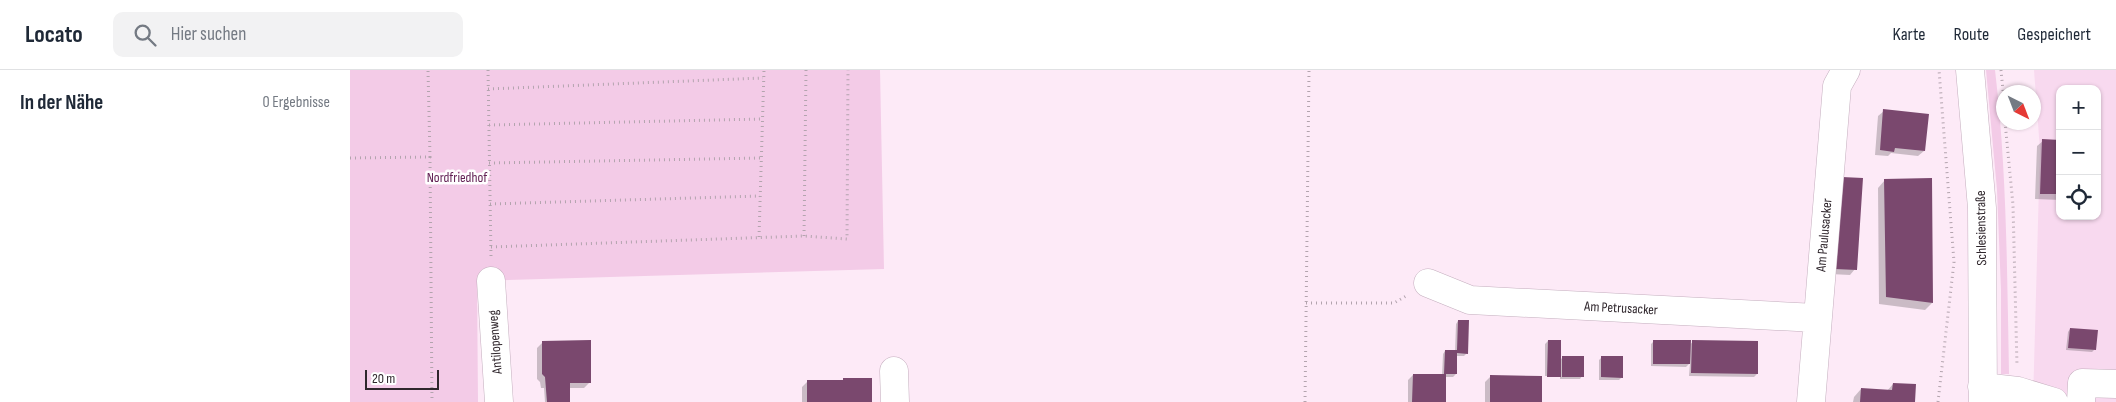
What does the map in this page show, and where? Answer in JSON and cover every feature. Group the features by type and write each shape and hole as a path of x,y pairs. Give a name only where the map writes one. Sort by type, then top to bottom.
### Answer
{"street":[{"name":"Am Paulusacker","path":"1811,402 1816,318 1838,86 1846,70"},
{"name":"Schlesienstraße","path":"1970,70 1982,208 1982,397"},
{"name":"Antilopenweg","path":"491,281 499,402"},
{"name":"Am Petrusacker","path":"1428,283 1470,300 1816,318"},
{"path":"894,371 895,402"},
{"path":"2080,402 2082,383 2116,384"},
{"path":"1982,397 2018,391 2054,402"}],"path":[{"path":"428,70 432,402"},
{"path":"488,70 491,281"},
{"path":"759,238 764,70"},
{"path":"804,236 806,70"},
{"path":"490,248 804,236 847,239 848,70"},
{"path":"1305,402 1309,70"},
{"path":"1938,402 1954,262 1939,70"},
{"path":"2001,70 2002,85"},
{"path":"488,88 763,78"},
{"path":"489,125 762,119"},
{"path":"2006,130 2013,205 2018,391"},
{"path":"350,158 430,157"},
{"path":"489,163 761,158"},
{"path":"490,204 760,196"},
{"path":"1306,303 1394,303 1428,283"}],"shaded area":[{"path":"2034,70 2116,70 2116,402 2033,402 2040,150 2038,130 2041,130 2041,85 2035,85"}],"green space":[{"name":"Nordfriedhof","path":"350,70 880,70 884,269 477,281 478,402 350,402"},
{"path":"1986,70 1995,70 1996,130 2001,130 2002,146 2006,222 2009,374 2001,374 2001,290 1997,190"}],"building":[{"path":"1883,109 1929,114 1925,151 1895,148 1894,152 1880,150"},
{"path":"2042,139 2056,140 2056,194 2040,194"},
{"path":"1842,177 1863,178 1857,270 1835,269"},
{"path":"1932,178 1933,303 1886,297 1884,179"},
{"path":"1458,320 1469,320 1468,354 1457,353 1457,374 1446,374 1446,402 1412,402 1413,374 1444,374 1445,350 1457,350"},
{"path":"2070,328 2098,330 2096,350 2068,348"},
{"path":"591,340 591,383 570,383 570,402 547,402 545,377 542,374 542,341"},
{"path":"1548,340 1561,340 1561,377 1547,377"},
{"path":"1653,340 1691,340 1690,364 1653,364"},
{"path":"1692,340 1758,341 1758,374 1691,373"},
{"path":"1562,356 1584,356 1584,377 1562,377"},
{"path":"1601,356 1623,356 1623,378 1601,377"},
{"path":"1490,375 1542,376 1542,402 1490,402"},
{"path":"843,378 872,378 872,402 807,402 807,380 843,380"},
{"path":"1893,383 1916,384 1915,402 1860,402 1861,388 1892,390"}]}
